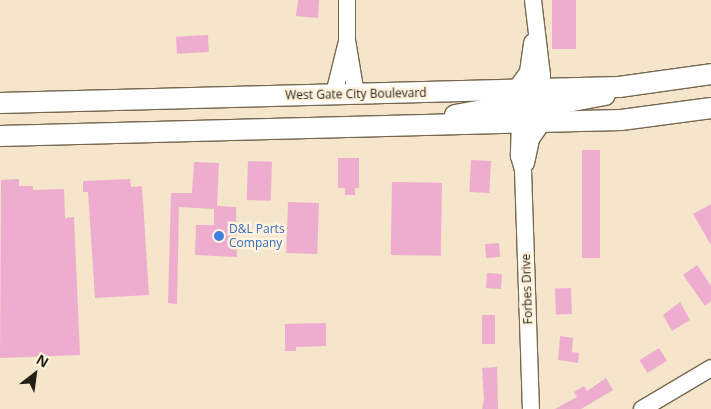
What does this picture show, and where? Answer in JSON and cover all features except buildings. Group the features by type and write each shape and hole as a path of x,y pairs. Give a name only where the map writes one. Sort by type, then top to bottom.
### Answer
{"main road":[{"name":"West Gate City Boulevard","path":"0,103 515,90 648,84 711,74"},
{"path":"520,122 542,107 567,104 648,84"},
{"path":"412,125 522,104 539,89"},
{"path":"0,136 628,119 711,108"}],"street":[{"path":"347,0 347,40 356,94"},
{"path":"533,0 542,75 539,89"},
{"path":"515,90 528,72 535,25"},
{"path":"334,94 347,40"},
{"name":"Forbes Drive","path":"520,122 519,156 524,170"},
{"name":"Forbes Drive","path":"531,409 524,170 531,139 542,122"},
{"path":"642,409 711,368"}],"place":[{"name":"D&L Parts Company","path":"219,236"}]}
